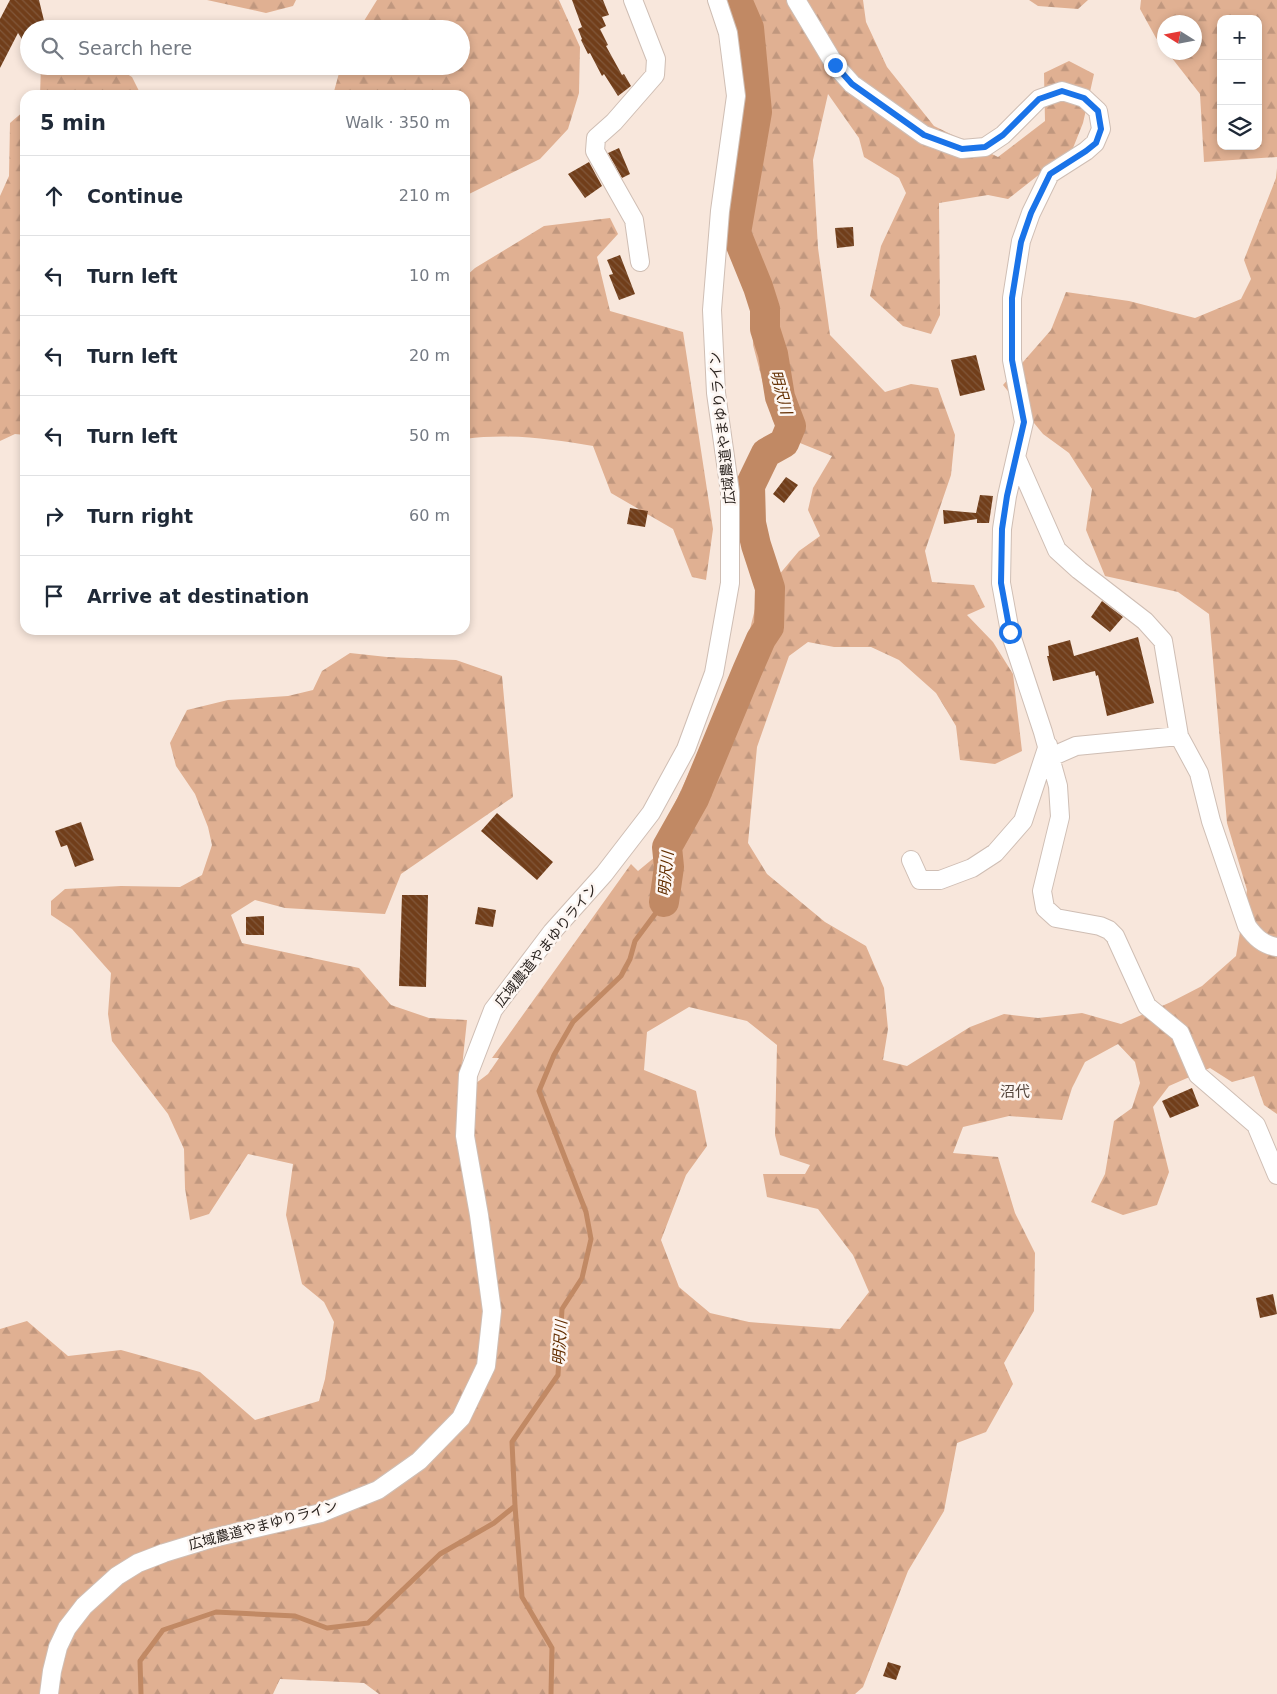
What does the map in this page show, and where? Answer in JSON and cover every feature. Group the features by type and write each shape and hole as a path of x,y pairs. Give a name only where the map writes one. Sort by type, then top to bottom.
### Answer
{"street":[{"path":"633,0 656,59 655,76 614,122 596,138 595,151 634,220 640,262"},
{"name":"広域農道やまゆりライン","path":"49,1694 58,1647 67,1628 84,1606 117,1576 138,1563 164,1552 213,1538 321,1513 378,1490 420,1461 461,1418 486,1366 492,1311 479,1215 465,1136 468,1075 493,1010 552,932 604,874 651,813 686,749 714,673 730,583 730,492 716,392 712,310 720,211 736,96 728,33 717,0"},
{"path":"796,0 835,65 852,84 931,138 962,149 985,147 1003,135 1039,99 1062,91 1084,98 1098,111 1101,129 1096,143 1050,174 1031,213 1021,242 1012,298 1012,360 1024,422 1007,496 1002,529 1001,583 1010,632 1049,751 1058,786 1060,818 1042,891 1045,908 1056,918 1100,926 1115,936 1147,1006 1180,1033 1198,1075 1256,1125 1277,1175"},
{"path":"1016,457 1057,550 1079,570 1145,620 1163,642 1179,736 1199,773 1211,822 1247,926 1259,940 1270,946 1277,947"},
{"path":"1049,751 1076,746 1179,736"},
{"path":"911,860 920,880 940,880 972,868 995,853 1023,821 1049,751"}],"green space":[{"path":"207,0 296,0 293,6 266,13"},
{"path":"377,0 559,0 580,47 579,93 568,129 540,159 470,194 470,90 334,90 339,75 470,75 470,20 365,20"},
{"path":"727,0 863,0 866,22 887,67 934,126 998,157 1045,121 1044,73 1069,61 1094,74 1083,123 1073,148 1008,199 988,195 939,203 940,315 931,334 903,326 870,296 881,246 906,193 899,178 864,157 859,138 828,94 813,160 818,248 830,335 885,392 911,384 938,388 955,435 951,475 925,551 932,582 974,585 985,607 967,615 993,642 1013,674 1022,751 995,764 960,760 956,726 936,693 899,660 871,647 834,647 808,642 789,656 757,747 748,843 767,874 825,922 866,946 884,988 888,1029 883,1060 907,1066 970,1027 1004,1014 1038,1018 1082,1013 1121,1024 1202,986 1236,956 1247,890 1227,823 1209,614 1178,592 1105,576 1086,530 1092,489 1069,453 1043,434 1003,385 1051,330 1066,292 1129,301 1195,318 1241,299 1251,279 1244,260 1276,178 1277,168 1277,1114 1264,1105 1254,1076 1232,1082 1210,1068 1169,1086 1153,1107 1169,1172 1157,1205 1123,1215 1091,1202 1105,1174 1114,1121 1132,1108 1140,1083 1135,1062 1118,1044 1085,1062 1072,1088 1062,1120 1009,1116 963,1127 953,1153 998,1157 1015,1213 1035,1253 1034,1311 1004,1363 1013,1384 986,1432 957,1443 944,1511 908,1571 863,1687 855,1694 379,1694 364,1683 280,1679 273,1694 0,1694 0,1329 27,1321 68,1356 121,1350 200,1372 255,1420 319,1401 325,1379 334,1322 324,1302 302,1284 286,1215 293,1164 248,1154 209,1214 190,1220 185,1188 184,1149 168,1114 112,1041 108,1014 111,973 72,929 51,915 51,901 65,889 121,886 180,887 202,875 212,845 208,827 195,794 176,766 170,743 187,710 228,700 288,696 313,690 322,671 350,653 387,657 456,660 502,676 513,797 401,874 385,914 285,908 255,900 231,915 242,943 359,968 391,1005 429,1018 467,1020 459,1096 488,1074 499,1058 492,1058 631,864 638,871 667,847 675,803 743,657 757,601 799,551 820,536 808,510 813,488 832,456 800,443 773,421 753,345 752,300 729,231 746,106 739,37","holes":["689,1007 747,1021 777,1045 775,1135 780,1155 810,1165 805,1174 763,1174 767,1197 818,1209 853,1255 869,1292 840,1329 749,1322 710,1313 679,1287 661,1240 686,1175 707,1146 696,1091 644,1070 647,1032"]},
{"path":"1029,0 1088,0 1078,9 1038,6"},
{"path":"1141,0 1277,0 1277,157 1204,162 1200,94 1173,60 1202,60 1202,15 1157,15 1157,39 1140,9"},
{"path":"41,75 129,75 132,77 138,90 40,90"},
{"path":"20,114 20,434 15,434 0,441 0,196 9,176 10,123"},
{"path":"610,218 618,234 597,257 610,311 683,332 713,529 706,580 692,577 673,529 611,493 593,446 545,439 513,437 470,438 470,272 544,226"}],"building":[{"path":"10,0 39,0 44,20 20,20 20,36 18,33 0,68 0,19"},
{"path":"572,0 603,0 609,15 602,17 606,26 600,29 608,45 606,46 622,75 624,74 631,86 618,96 604,74 602,76 581,40 578,29 582,27"},
{"path":"619,148 630,174 622,178 608,153"},
{"path":"589,162 602,186 585,198 568,174"},
{"path":"853,227 854,246 837,248 835,228"},
{"path":"620,255 635,294 619,300 609,275 613,274 607,260"},
{"path":"976,355 985,390 960,396 951,360"},
{"path":"786,477 798,485 784,503 773,494"},
{"path":"980,495 993,496 989,523 977,523 977,519 944,524 943,510 976,513"},
{"path":"630,508 648,511 645,527 627,524"},
{"path":"1102,601 1123,617 1110,632 1091,617"},
{"path":"1138,637 1154,703 1107,716 1098,675 1096,676 1095,671 1053,681 1047,656 1049,656 1048,646 1070,640 1074,656"},
{"path":"497,813 553,862 537,880 481,831"},
{"path":"81,822 94,860 75,867 67,845 61,847 55,831"},
{"path":"402,895 428,895 426,987 399,986"},
{"path":"478,907 496,910 493,927 475,924"},
{"path":"264,916 264,935 246,935 246,917"},
{"path":"1192,1088 1199,1106 1170,1118 1162,1101"},
{"path":"1273,1294 1277,1314 1260,1318 1256,1298"},
{"path":"888,1662 901,1666 896,1680 883,1676"}],"waterway":[{"name":"明沢川","path":"664,902 669,867 667,847 694,799 747,671 761,639 769,627 770,588 751,523 750,486 766,453 784,443 791,426 780,397 773,354 765,329 765,309 736,233 757,112 749,28 737,0"},
{"name":"明沢川","path":"551,1694 552,1648 522,1597 512,1442 558,1375 562,1309 582,1278 591,1239 586,1212 539,1091 554,1055 573,1022 621,976 630,959 635,941 664,902"},
{"path":"141,1694 140,1661 163,1630 216,1612 295,1616 327,1628 368,1623 440,1554 494,1523 515,1506"}],"district":[{"name":"沼代","path":"1015,1092"}],"route":[{"path":"835,65 852,84 924,135 962,149 985,147 1003,135 1039,99 1062,91 1084,98 1098,111 1101,129 1096,143 1050,174 1031,213 1021,242 1012,298 1012,360 1024,422 1007,496 1002,529 1001,561 1004,607 1010,632"}]}
